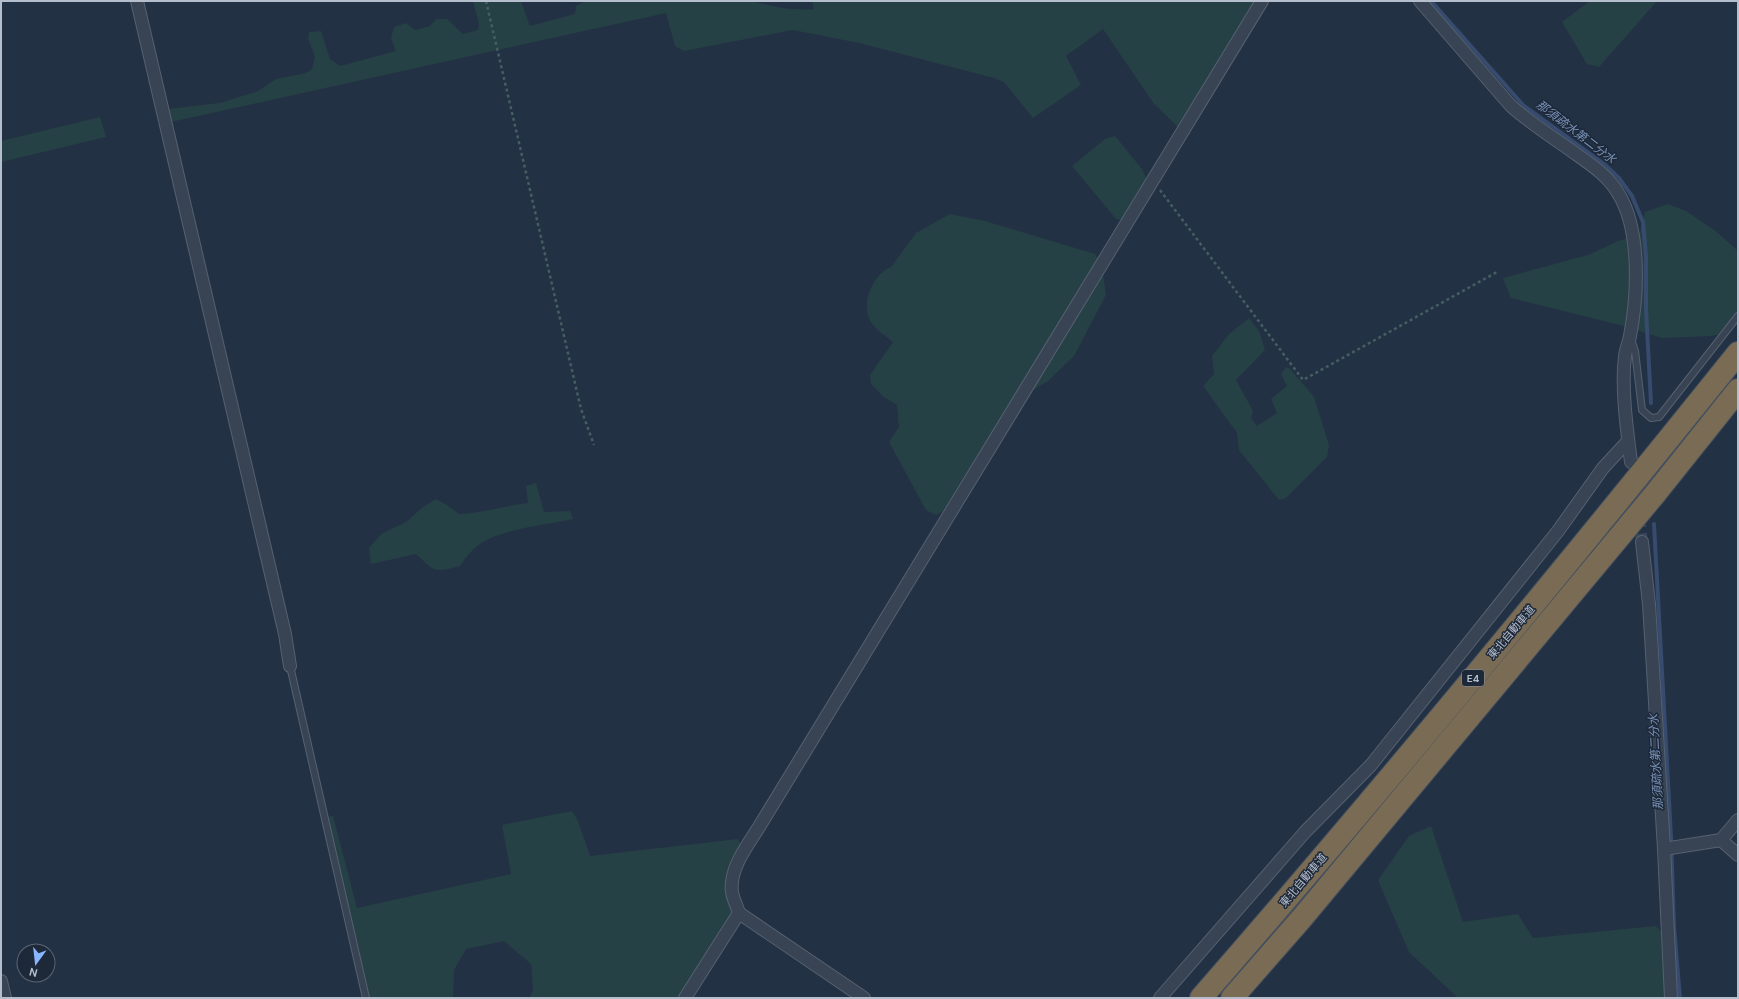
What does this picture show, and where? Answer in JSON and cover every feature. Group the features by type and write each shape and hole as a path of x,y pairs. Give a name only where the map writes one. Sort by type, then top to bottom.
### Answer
{"highway":[{"name":"東北自動車道","path":"1201,998 1289,897 1521,620 1738,353"},
{"name":"東北自動車道","path":"1232,998 1302,918 1645,506 1738,390"}],"street":[{"path":"137,1 285,634 290,666"},
{"path":"864,998 739,913 732,894 734,872 742,855 1152,179 1262,1"},
{"path":"1420,1 1511,106 1528,121 1602,174 1619,193 1630,222 1635,260 1636,292 1630,336 1625,355 1624,378 1628,441 1631,462"},
{"path":"1160,998 1304,832 1371,765 1558,531 1603,468 1628,441"},
{"path":"1642,542 1649,604 1664,849 1670,998"},
{"path":"1664,849 1721,840 1738,820"},
{"path":"1721,840 1738,855"},
{"path":"686,998 739,913"},
{"path":"1,981 5,998"}],"lane":[{"path":"1630,336 1636,352 1642,410 1651,418 1659,417 1738,316"},
{"path":"290,666 366,998"}],"path":[{"path":"486,1 581,409 594,445"},
{"path":"1152,179 1303,380 1497,272"}],"green space":[{"path":"473,1 521,1 530,26 575,14 576,6 586,1 752,1 783,8 814,9 812,1 1269,1 1198,116 1187,128 1178,127 1154,104 1103,29 1066,56 1081,85 1033,118 1004,82 994,78 859,43 793,30 684,51 675,46 666,13 171,122 168,109 220,103 258,91 276,79 306,73 312,69 315,57 308,38 309,32 321,31 330,59 340,66 396,51 391,38 394,27 406,23 415,30 430,26 436,19 447,19 463,34 478,30 479,24"},
{"path":"1590,1 1657,1 1599,67 1587,64 1562,22"},
{"path":"100,117 106,137 1,162 1,141"},
{"path":"1115,136 1142,169 1147,180 1128,213 1121,220 1116,219 1072,166 1105,139"},
{"path":"1668,204 1686,211 1717,232 1738,251 1738,313 1721,334 1712,336 1662,338 1620,325 1511,298 1503,278 1588,255 1618,241 1639,235 1645,212"},
{"path":"950,214 985,221 1095,254 1102,267 1106,295 1074,356 1048,381 1009,404 943,511 936,515 926,510 889,442 899,427 897,405 884,397 871,384 870,375 893,342 876,328 869,319 867,302 869,293 878,277 891,267 916,233"},
{"path":"1249,318 1259,331 1265,350 1236,380 1253,411 1251,418 1257,426 1277,413 1271,399 1287,386 1281,374 1286,367 1290,369 1314,397 1329,445 1327,457 1286,498 1279,500 1239,450 1237,433 1203,386 1214,374 1212,356 1229,334"},
{"path":"536,483 544,512 570,511 573,519 515,530 493,537 476,547 460,566 445,570 431,568 416,554 371,564 369,548 381,534 406,522 423,507 436,499 459,514 476,512 528,503 526,486"},
{"path":"572,811 578,821 590,856 738,839 743,849 732,870 736,911 684,998 529,998 533,991 531,964 504,941 466,949 454,970 453,998 368,998 327,817 333,816 357,908 511,874 502,825"},
{"path":"1431,826 1463,922 1518,914 1533,938 1656,926 1661,932 1665,998 1458,998 1409,952 1378,880 1409,836"}],"waterway":[{"name":"那須疏水第二分水","path":"1431,1 1523,105 1604,164 1619,178 1632,196 1643,222 1646,256 1646,310 1651,403"},
{"name":"那須疏水第二分水","path":"1654,524 1671,837 1674,927 1680,998"}],"tunnel":[{"path":"1634,480 1642,542"}]}
